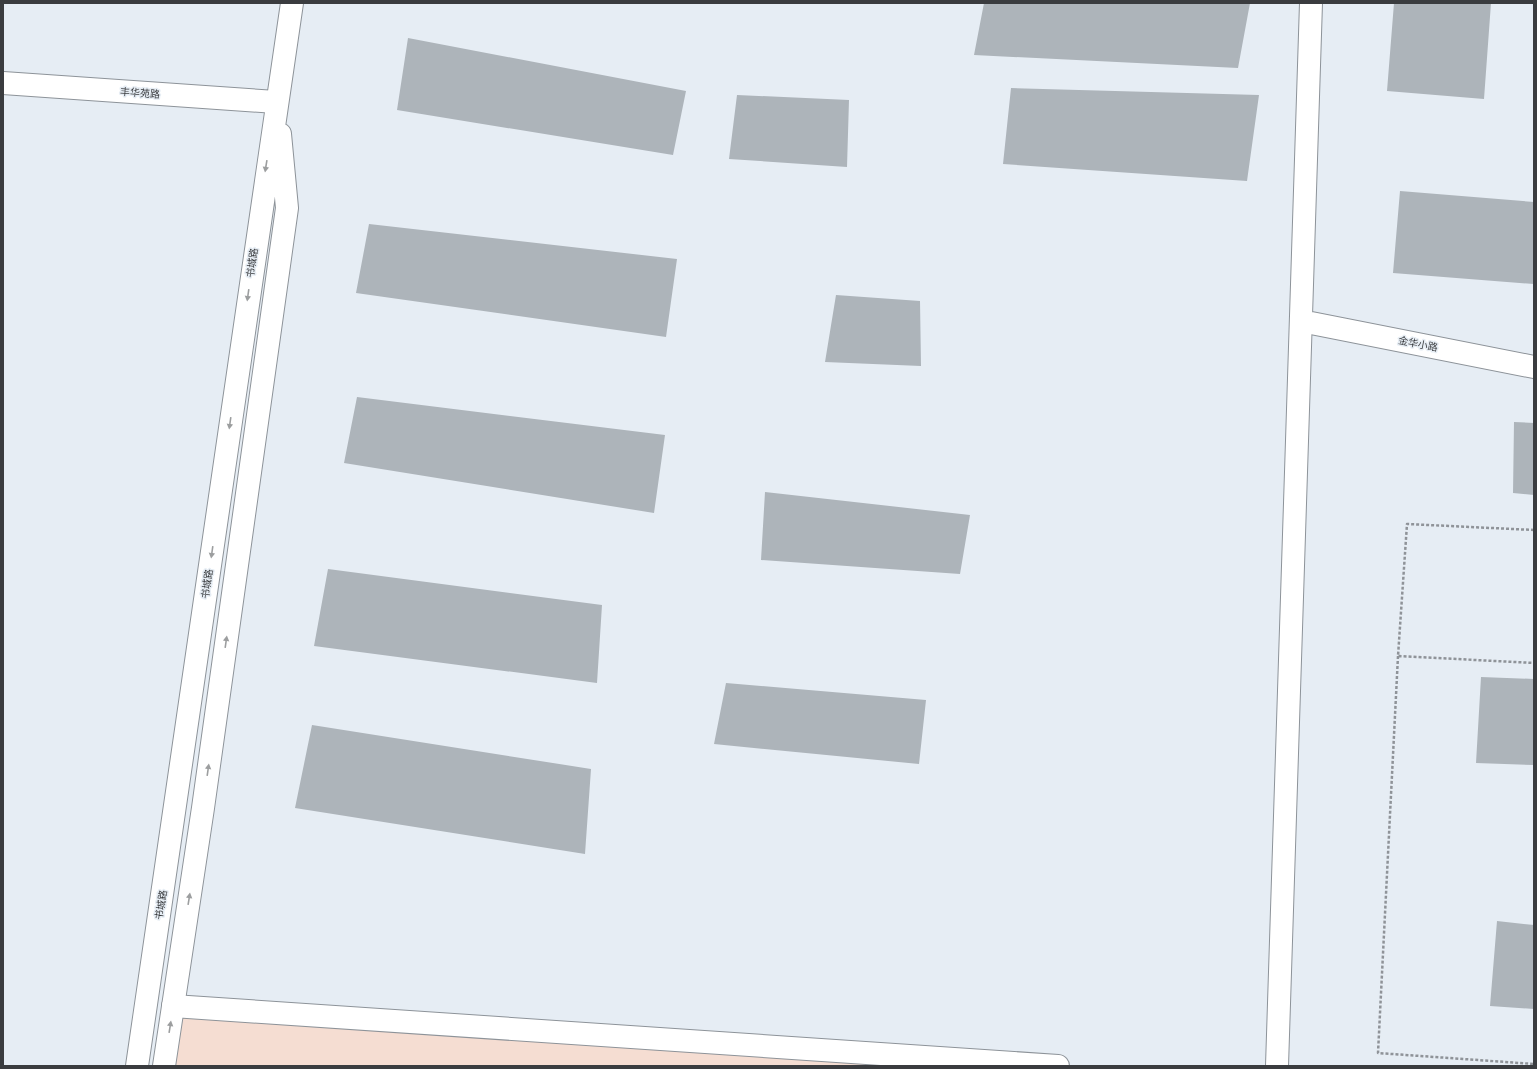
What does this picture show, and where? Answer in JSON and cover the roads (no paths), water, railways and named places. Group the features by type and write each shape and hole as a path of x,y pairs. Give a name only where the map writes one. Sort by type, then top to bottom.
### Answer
{"street":[{"name":"书城路","path":"136,1066 175,812 260,205 292,3"},
{"name":"书城路","path":"164,1066 203,808 287,208 276,102 296,3"},
{"path":"1277,1066 1311,3"},
{"name":"丰华苑路","path":"3,83 276,102"},
{"name":"金华小路","path":"1301,321 1534,367"},
{"path":"173,1006 1058,1066"}]}
